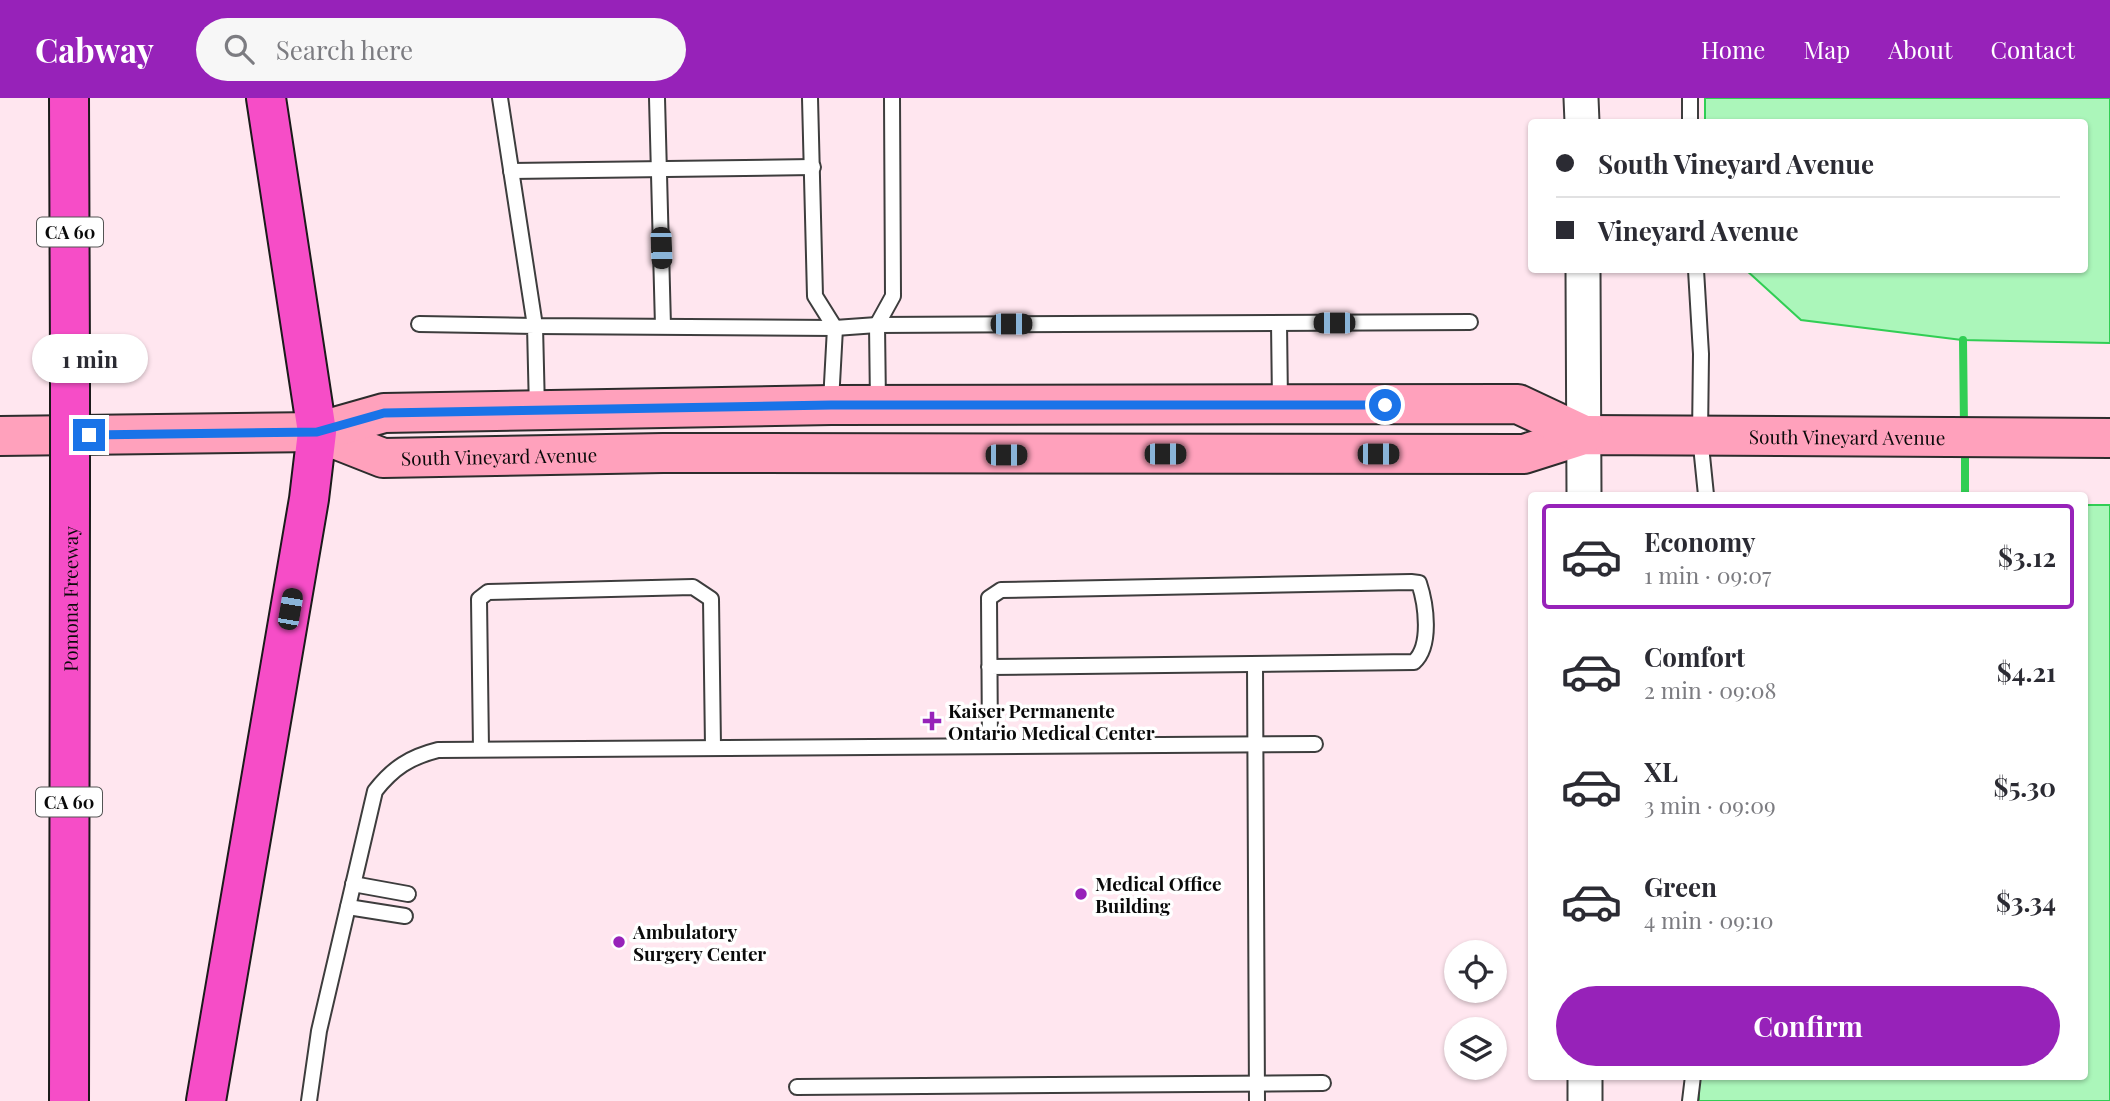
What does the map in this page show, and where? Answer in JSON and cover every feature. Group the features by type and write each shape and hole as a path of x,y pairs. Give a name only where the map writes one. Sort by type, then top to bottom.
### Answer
{"highway":[{"name":"Pomona Freeway","path":"69,98 69,1101"},
{"path":"206,1101 309,499 317,432 266,98"}],"main road":[{"name":"South Vineyard Avenue","path":"317,432 384,413 831,405 1518,404 1584,435"},
{"name":"South Vineyard Avenue","path":"317,432 383,457 663,453 1524,454 1584,435 2110,438"},
{"path":"0,436 317,432"}],"street":[{"path":"1581,98 1582,119"},
{"path":"1583,273 1584,492"},
{"path":"1585,1080 1585,1101"}],"lane":[{"path":"500,98 534,326 537,411"},
{"path":"657,98 663,326"},
{"path":"810,98 815,296 835,328 831,405"},
{"path":"878,407 877,325 893,296 892,98"},
{"path":"1690,98 1690,119"},
{"path":"511,171 813,167"},
{"path":"1696,273 1701,354 1700,436 1706,492"},
{"path":"419,324 835,328 877,325 1470,321"},
{"path":"1279,323 1280,405"},
{"path":"989,667 1414,662 1424,647 1423,595 1419,583 1001,590 989,598 989,667 990,746"},
{"path":"481,749 478,607 479,599 488,592 693,587 711,599 713,747"},
{"path":"1255,664 1257,1101"},
{"path":"309,1101 319,1031 375,791 390,773 413,757 438,750 481,749 1315,744"},
{"path":"353,884 408,894"},
{"path":"348,907 405,916"},
{"path":"1690,1101 1693,1080"},
{"path":"797,1087 1323,1083"}],"shaded area":[{"path":"1705,98 2110,98 2110,343 1962,340 1801,320 1749,273 2088,273 2088,119 1705,119"},
{"path":"2088,505 2110,505 2110,1101 1699,1101 1699,1080 2088,1080"}],"waterway":[{"path":"1963,340 1964,428"},
{"path":"1965,448 1965,492"}],"place":[{"name":"Kaiser Permanente Ontario Medical Center","path":"932,721"},
{"name":"Medical Office Building","path":"1081,894"},
{"name":"Ambulatory Surgery Center","path":"619,942"}],"route":[{"path":"89,435 317,432 384,413 831,405 1385,405"}]}
